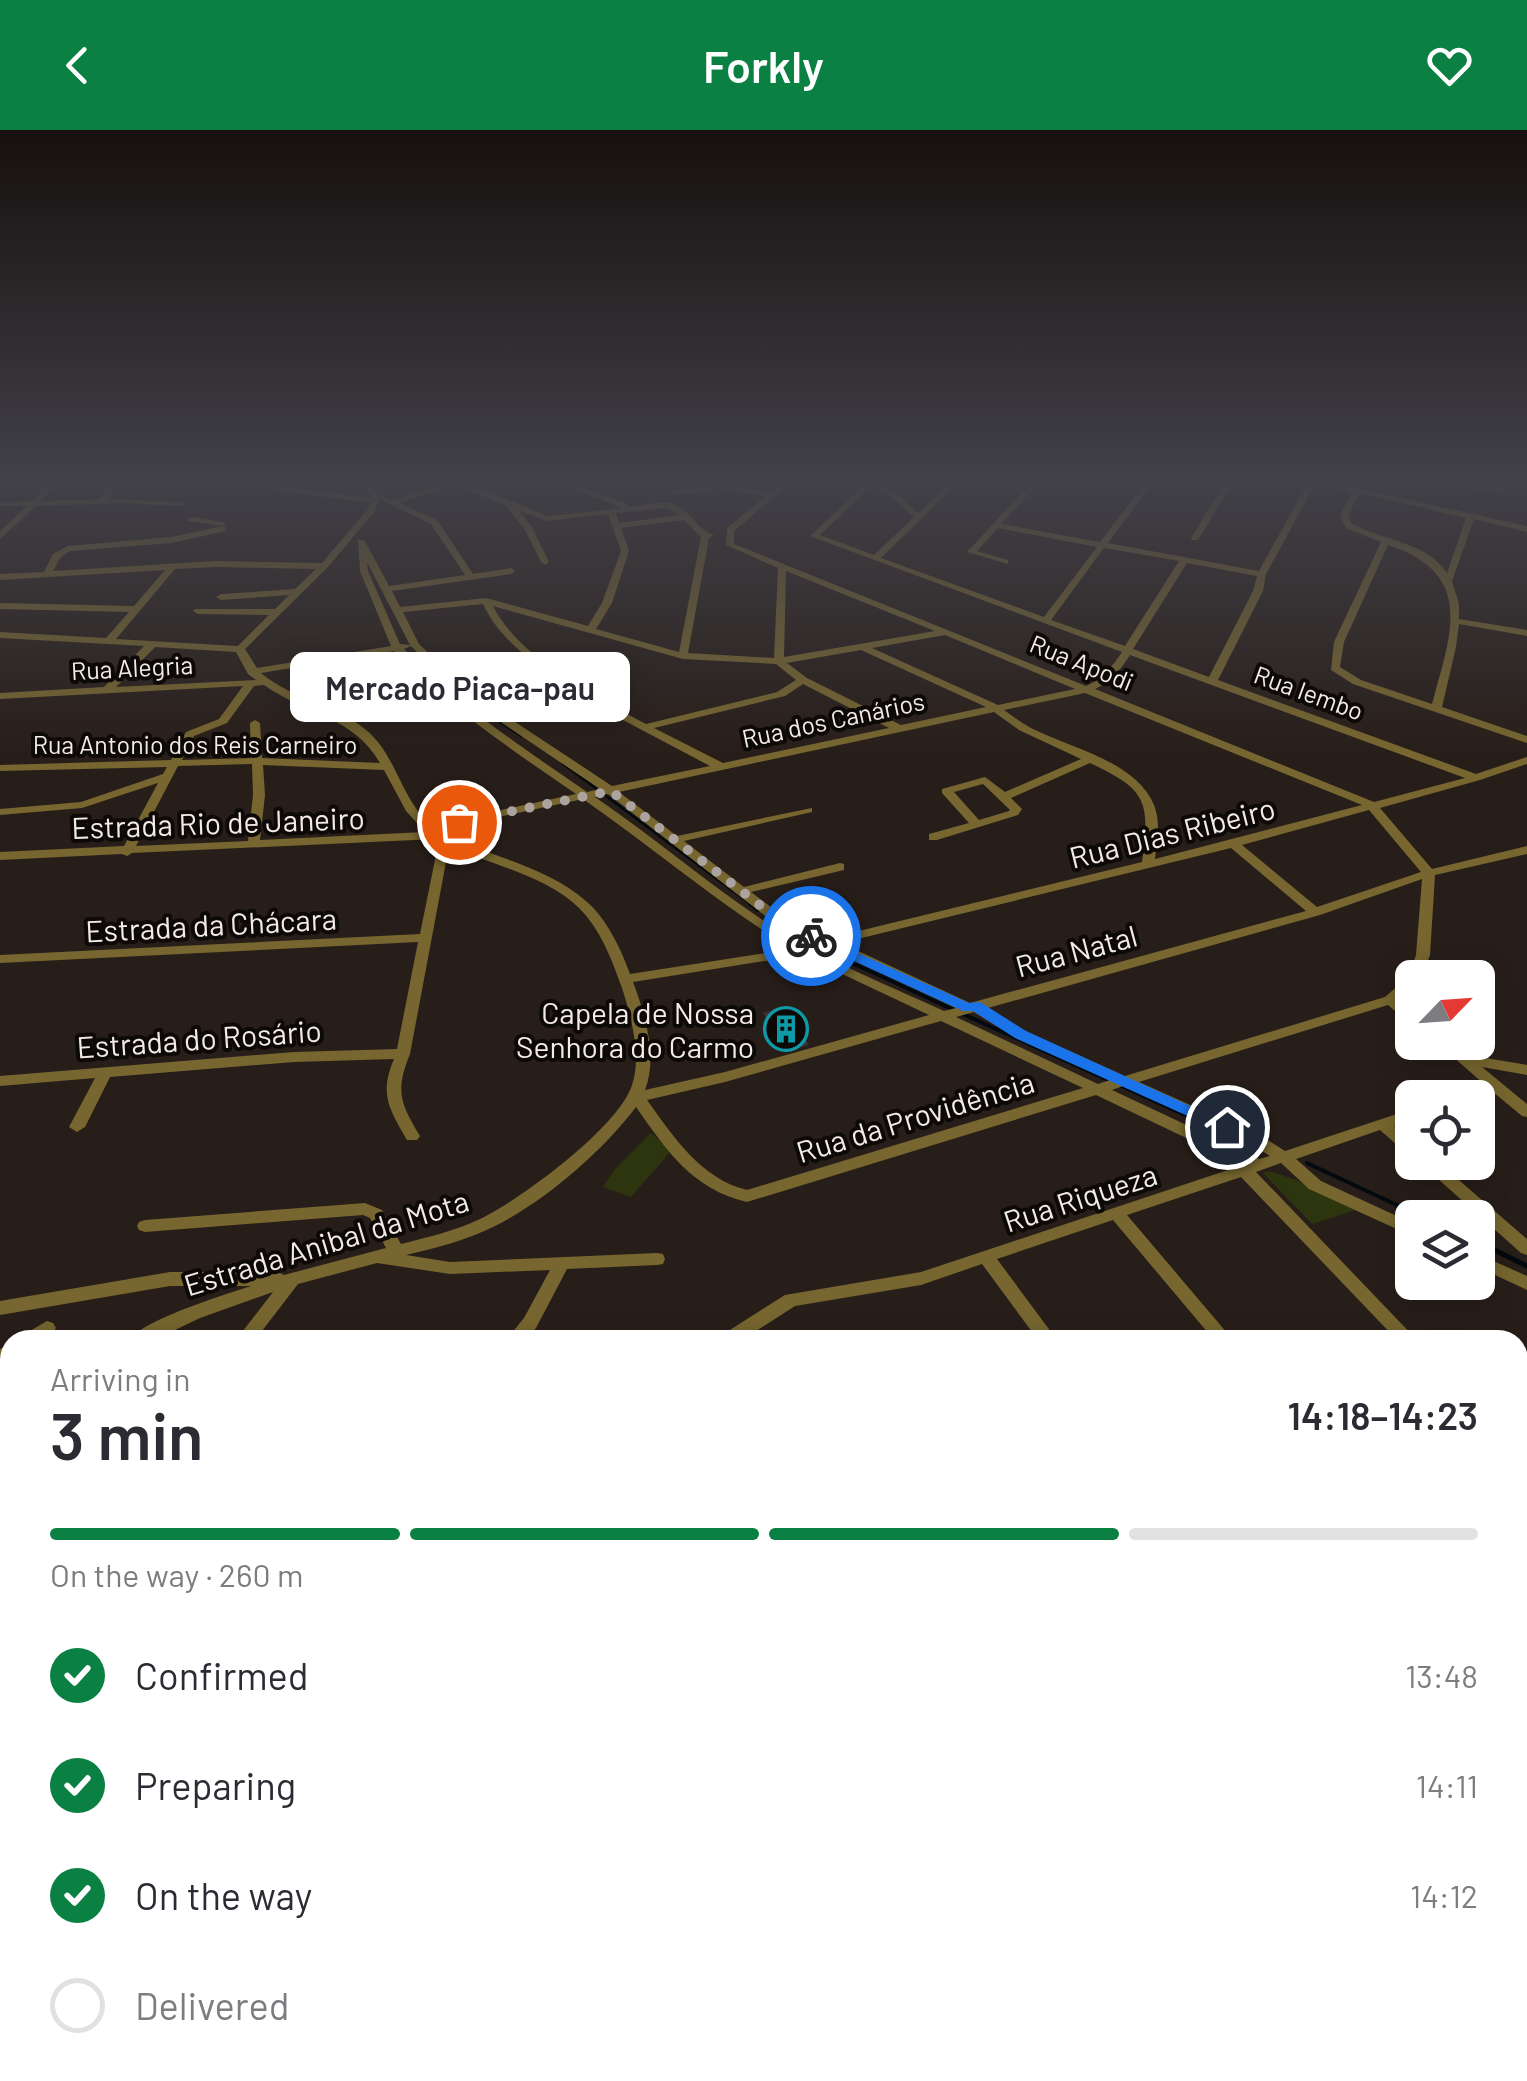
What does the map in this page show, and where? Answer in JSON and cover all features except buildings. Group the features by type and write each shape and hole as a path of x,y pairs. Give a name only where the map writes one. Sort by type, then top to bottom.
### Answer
{"street":[{"path":"47,576 48,572"},
{"path":"0,577 96,572"},
{"path":"108,642 167,572"},
{"path":"0,635 240,649 318,572"},
{"path":"365,572 389,605 406,646 456,705 675,840 778,919 1020,1034 1253,1169 1399,1330"},
{"path":"378,572 388,589 389,605 406,646 756,922 804,951 945,1015 1284,1157 1315,1185 1395,1222"},
{"path":"467,572 470,576"},
{"path":"388,589 502,572"},
{"path":"591,629 620,572"},
{"path":"684,656 699,572"},
{"path":"779,661 782,572"},
{"name":"Rua Apodi","path":"790,572 948,632 1370,805"},
{"name":"Rua Iembo","path":"916,572 1476,778"},
{"path":"1047,618 1083,572"},
{"path":"1087,689 1108,677 1176,572"},
{"path":"1212,682 1258,592 1262,574 1251,572"},
{"path":"1372,572 1340,642 1335,668 1356,682 1527,740"},
{"path":"1442,572 1449,579"},
{"path":"1436,710 1457,622 1449,579 1451,572"},
{"path":"221,597 298,592"},
{"path":"389,605 486,601 684,656 779,661 948,632"},
{"path":"486,601 496,627 539,664 722,766"},
{"path":"0,606 134,610"},
{"path":"198,610 277,612"},
{"path":"1457,622 1527,633"},
{"path":"106,692 151,645"},
{"name":"Rua Alegria","path":"0,696 106,692 251,678 406,646"},
{"path":"864,648 994,707 1023,728 1124,774 1146,798 1152,832 1148,862"},
{"path":"240,649 251,678"},
{"path":"779,661 803,680 898,728"},
{"path":"449,680 539,664"},
{"path":"251,678 267,682 361,731 437,834 544,882 586,906 627,979 641,1066 637,1096"},
{"path":"127,852 192,730 223,720 251,678"},
{"path":"646,727 781,694 803,680"},
{"name":"Rua dos Canários","path":"437,834 722,766 1087,689"},
{"path":"253,845 260,796 255,724"},
{"path":"1004,797 1092,758"},
{"name":"Rua Dias Ribeiro","path":"826,943 1233,844 1476,778 1527,760"},
{"name":"Rua Antonio dos Reis Carneiro","path":"0,768 256,761 390,767"},
{"path":"0,812 82,806 164,777"},
{"path":"933,837 1014,813 1004,797 982,780 946,790 976,822"},
{"path":"1370,805 1429,873"},
{"path":"675,840 808,810"},
{"path":"412,1136 390,1094 390,1084 403,1054 424,938 437,834"},
{"name":"Estrada Rio de Janeiro","path":"0,856 437,834"},
{"path":"1233,844 1315,912"},
{"name":"Rua Natal","path":"637,1096 725,1077 1315,912 1429,873 1527,850"},
{"path":"742,892 840,868"},
{"name":"Rua da Providência","path":"1421,960 1429,873"},
{"name":"Estrada da Chácara","path":"0,959 424,938"},
{"path":"627,979 804,951"},
{"name":"Rua da Providência","path":"637,1096 662,1131 719,1190 747,1196 1395,995"},
{"path":"1390,1000 1395,1004"},
{"name":"Estrada do Rosário","path":"1,1081 294,1058 403,1054"},
{"path":"1465,1060 1527,1112"},
{"path":"1476,1060 1527,1070"},
{"path":"77,1127 104,1074"},
{"name":"Estrada Anibal da Mota","path":"158,1330 292,1279 490,1222 563,1169 637,1096"},
{"name":"Rua Riqueza","path":"742,1330 791,1300 818,1292 921,1278 1395,1120"},
{"path":"1383,1125 1395,1135"},
{"path":"1443,1180 1525,1266"},
{"path":"145,1226 365,1209 376,1214 396,1251"},
{"path":"1117,1214 1216,1330"},
{"path":"449,1236 450,1268"},
{"path":"374,1257 450,1268 561,1266 657,1258"},
{"path":"986,1257 1041,1330"},
{"path":"1495,1262 1525,1266"},
{"path":"524,1330 561,1266"},
{"path":"0,1308 70,1293 170,1279 292,1279"},
{"path":"253,1330 292,1279"}],"green space":[{"path":"651,1133 671,1151 631,1197 603,1187 615,1169"},
{"path":"1269,1171 1356,1210 1312,1224 1263,1173"}],"waterway":[{"path":"394,613 433,668 483,711 521,736"},
{"path":"562,763 753,906"},
{"path":"750,904 758,910"},
{"path":"774,922 807,942 954,1010"},
{"path":"963,1014 1262,1150"},
{"path":"1307,1163 1395,1204"},
{"path":"1495,1250 1527,1266"}],"way so far":[{"path":"459,822 611,791 778,919 811,936"}],"place":[{"name":"Mercado Piaca-pau","path":"459,822"},
{"name":"Capela de Nossa Senhora do Carmo","path":"786,1029"}],"route":[{"path":"811,936 968,1008 975,1006 1020,1034 1227,1127"}]}
